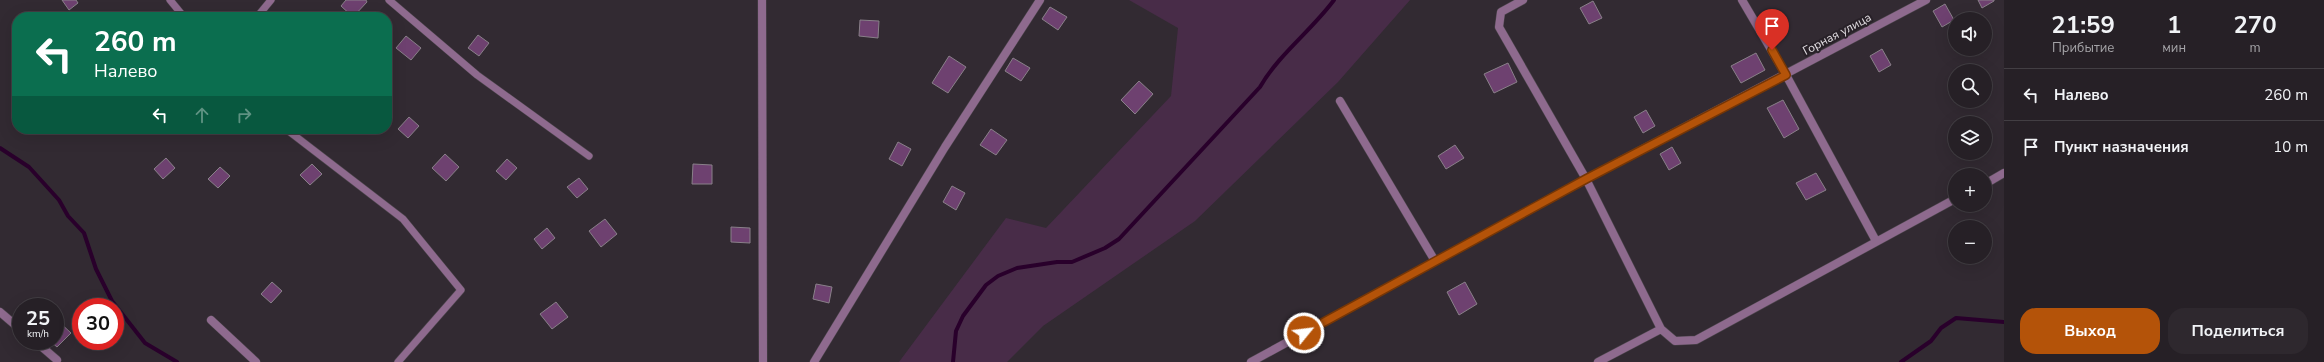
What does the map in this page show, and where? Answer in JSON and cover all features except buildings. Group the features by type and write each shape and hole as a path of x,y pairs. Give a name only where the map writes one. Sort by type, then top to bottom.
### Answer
{"street":[{"path":"762,0 763,362"},
{"path":"814,362 944,147 1040,0"},
{"path":"1523,0 1501,12 1499,27 1586,179 1661,329 1675,341 1696,340 1948,203"},
{"path":"1742,0 1786,75 1876,241"},
{"name":"Горная улица","path":"1251,362 1586,179 1926,0"},
{"path":"1340,101 1435,261"},
{"path":"1992,180 2004,173"},
{"path":"0,312 12,322"},
{"path":"211,320 256,362"},
{"path":"1598,362 1661,329"},
{"path":"45,350 57,360"}],"lane":[{"path":"170,0 180,12"},
{"path":"261,12 272,0"},
{"path":"389,0 477,75 589,156"},
{"path":"292,134 403,219 461,290 398,362"}],"shaded area":[{"path":"1129,0 1410,0 1338,82 1195,221 1043,326 1007,362 899,362 1006,218 1046,228 1171,96 1178,28"}],"waterway":[{"path":"953,362 956,331 963,316 986,285 998,276 1017,268 1057,262 1072,262 1105,248 1119,239 1260,87 1276,64 1334,0"},
{"path":"0,148 29,167 59,200 68,216 84,233 96,269 112,301 145,343 177,362"},
{"path":"1901,362 1931,341 1941,328 1956,318 2004,322"}],"route":[{"path":"1304,333 1586,179 1786,75 1772,50"}]}
